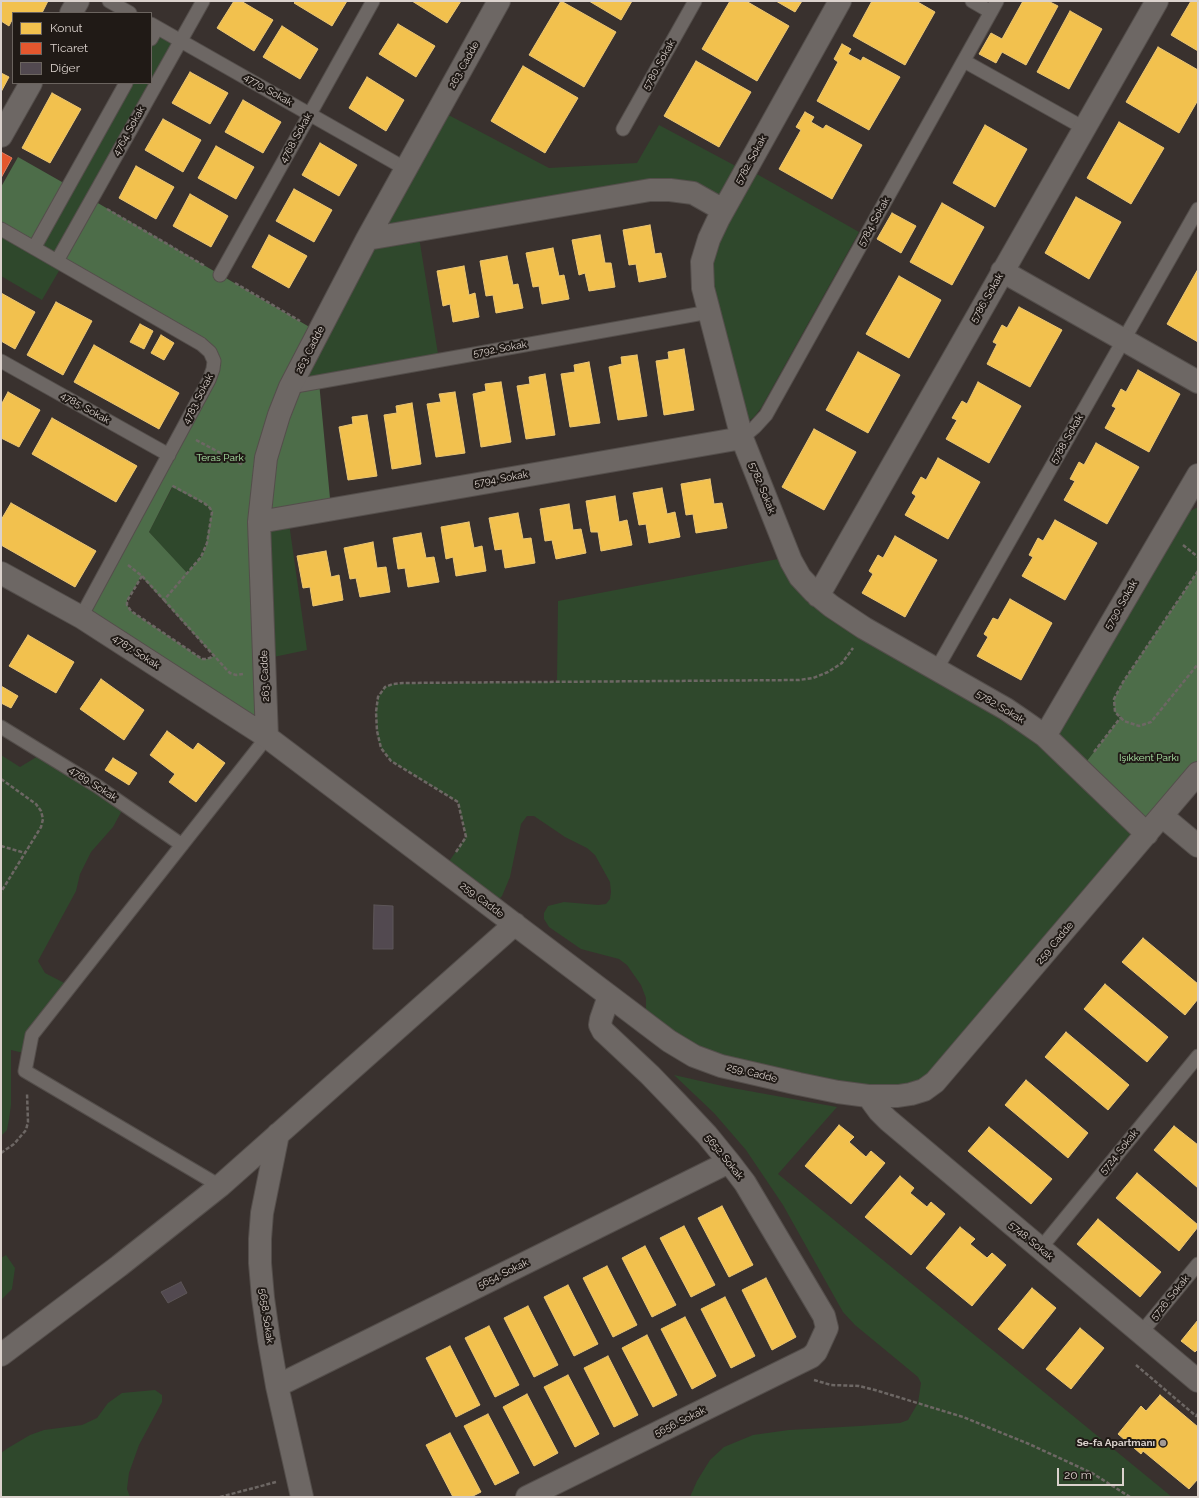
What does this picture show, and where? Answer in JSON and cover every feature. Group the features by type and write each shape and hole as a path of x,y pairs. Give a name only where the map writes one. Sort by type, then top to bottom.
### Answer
{"street":[{"path":"72,12 78,1"},
{"name":"263. Cadde","path":"267,737 259,522 266,458 279,415 290,387 367,239 499,1"},
{"name":"5782. Sokak","path":"840,1 723,210 709,239 702,262 703,288 742,438 791,561 800,577 818,596 864,628 1006,709 1044,736 1147,834"},
{"name":"5786. Sokak","path":"818,596 1156,1"},
{"path":"1,136 30,84"},
{"path":"367,239 650,190 670,190 693,193 723,210"},
{"path":"1002,271 1198,382"},
{"name":"5794. Sokak","path":"259,522 742,438"},
{"name":"5790. Sokak","path":"1044,736 1198,474"},
{"name":"4787. Sokak","path":"1,573 81,617 267,737"},
{"name":"259. Cadde","path":"267,737 669,1041 694,1056 721,1066 757,1075 812,1087 868,1096 898,1096 911,1094 924,1090 935,1082 1198,774"},
{"path":"1162,816 1198,846"},
{"path":"1,1355 119,1266 220,1186 515,924"},
{"name":"5652. Sokak","path":"609,996 601,1019 600,1025 603,1031 650,1075 707,1135 745,1184 824,1316 827,1328 824,1337"},
{"name":"5748. Sokak","path":"868,1096 878,1111 888,1120 1198,1381"},
{"name":"5658. Sokak","path":"278,1134 265,1193 260,1239 263,1298 277,1386 300,1487"},
{"name":"5654. Sokak","path":"277,1386 729,1162"},
{"name":"5656. Sokak","path":"527,1497 791,1368 811,1357 816,1352 824,1337"}],"lane":[{"path":"108,1 128,12"},
{"name":"4764. Sokak","path":"57,261 203,1"},
{"name":"4768. Sokak","path":"220,275 373,1"},
{"name":"5780. Sokak","path":"623,129 695,1"},
{"path":"972,1 994,6"},
{"name":"5784. Sokak","path":"742,438 766,415 994,6"},
{"name":"4779. Sokak","path":"153,30 180,40 406,169"},
{"path":"964,61 1084,128"},
{"path":"34,248 125,84"},
{"name":"5788. Sokak","path":"936,670 1198,209"},
{"name":"4783. Sokak","path":"1,229 197,342 210,352 214,361 209,380 81,617"},
{"name":"5792. Sokak","path":"290,387 710,312"},
{"name":"4785. Sokak","path":"1,361 169,455"},
{"name":"4789. Sokak","path":"1,727 97,786 182,845"},
{"path":"220,1186 25,1071 32,1035 267,737"},
{"name":"5724. Sokak","path":"1040,1249 1198,1056"},
{"name":"5726. Sokak","path":"1141,1333 1198,1264"}],"path":[{"path":"181,432 247,467 265,470"},
{"path":"157,477 204,503 212,512 207,543 201,557 164,600"},
{"path":"114,557 142,576 230,673 236,675 265,673"},
{"path":"1198,571 1123,682 1114,699 1115,712 1124,721 1139,726 1151,722 1198,664"},
{"path":"142,576 127,600 126,605 131,611 202,659 207,659 214,656"},
{"path":"443,870 466,837 458,802 391,761 382,748 377,731 376,712 378,697 385,687 402,683 799,680 813,678 842,663 850,653 864,628"},
{"path":"1080,770 1121,717"},
{"path":"1,780 36,804 41,811 42,819 41,827 1,892"},
{"path":"1,846 25,853"},
{"path":"1,1153 26,1130 28,1122 25,1071"},
{"path":"1136,1365 1196,1416 1198,1414"},
{"path":"791,1368 820,1383 859,1386 963,1417 1029,1444 1092,1473 1130,1497"},
{"path":"220,1497 300,1487"}],"green space":[{"path":"158,32 175,42 152,83 152,43"},
{"path":"129,84 152,84 56,256 39,246"},
{"path":"439,110 549,168 637,163 659,125 745,171 723,210 693,193 418,231 439,360 290,387"},
{"path":"18,157 69,186 34,248 1,229 1,187"},
{"path":"755,173 859,232 761,408 754,417 747,422 712,288 712,269 718,241"},
{"name":"Teras Park","path":"91,199 318,332 290,387 319,382 331,509 259,522 267,737 81,617 209,380 212,356 57,261","holes":["172,487 204,503 212,512 205,550 187,573 149,532","142,577 214,656 207,659 202,659 131,611 127,605 127,600"]},
{"path":"1,229 63,264 42,300 1,276"},
{"path":"173,486 204,503 212,512 205,550 187,574 149,532"},
{"path":"1198,507 1198,571 1123,682 1114,699 1121,717 1080,770 1147,834 911,1094 694,1056 646,1011 646,998 641,985 627,965 619,959 581,949 549,927 544,919 544,913 548,906 564,902 598,905 606,904 610,899 610,882 595,855 587,848 565,837 534,816 527,816 521,824 510,877 502,896 497,901 443,870 466,837 458,802 391,761 381,748 378,740 376,712 378,697 385,687 393,684 557,682 558,601 778,559 800,577 1045,736 1171,521"},
{"path":"288,516 307,650 264,659 259,522"},
{"name":"Işıkkent Parkı","path":"1198,571 1198,773 1147,834 1080,770 1121,717 1115,712 1114,699 1123,682"},
{"path":"43,753 125,805 113,827 91,852 80,874 76,891 38,961 45,973 70,986 28,1054 11,1050 11,1105 7,1130 1,1136 1,755 20,767"},
{"path":"674,1075 727,1087 837,1107 778,1174 1172,1497 690,1497 697,1481 710,1460 724,1447 753,1435 789,1430 900,1423 908,1420 918,1403 921,1383 918,1377 855,1325 843,1312 783,1205 746,1150 714,1113"},
{"path":"6,1255 15,1268 12,1289 1,1300 1,1258"},
{"path":"155,1390 162,1395 162,1402 139,1445 129,1473 127,1489 130,1497 1,1497 1,1453 8,1448 30,1435 44,1430 82,1425 97,1418 108,1403 122,1393"}],"building: Konut":[{"path":"1,1 48,1 42,12 12,12 12,20 9,26 1,21"},
{"path":"234,1 241,1 273,20 254,51 217,28"},
{"path":"296,1 347,1 332,26 294,3"},
{"path":"412,1 461,1 447,23"},
{"path":"561,1 616,32 584,87 529,55"},
{"path":"589,1 632,1 621,20"},
{"path":"730,1 746,1 789,26 757,81 702,49"},
{"path":"776,1 802,1 795,12"},
{"path":"872,1 916,1 935,12 905,65 853,36"},
{"path":"1023,1 1048,1 1058,6 1026,65 1002,52 996,63 979,54 991,33 1002,39"},
{"path":"1191,1 1198,1 1198,51 1171,35"},
{"path":"1070,11 1102,29 1069,89 1037,72"},
{"path":"398,24 435,46 416,77 379,54"},
{"path":"282,26 318,49 300,79 263,57"},
{"path":"842,44 851,49 848,54 861,61 863,57 900,77 869,130 817,101 838,62 834,59"},
{"path":"1158,47 1198,70 1198,100 1179,133 1126,102"},
{"path":"696,61 751,92 719,147 664,116"},
{"path":"523,66 578,98 545,153 491,121"},
{"path":"190,72 228,93 210,124 172,103"},
{"path":"1,73 9,77 1,92"},
{"path":"367,77 404,100 386,131 349,108"},
{"path":"52,93 81,109 50,163 22,148"},
{"path":"243,100 281,122 263,153 225,132"},
{"path":"805,112 814,117 811,122 823,129 826,125 862,145 832,199 779,169 801,130 796,127"},
{"path":"163,119 201,140 183,172 145,150"},
{"path":"1119,122 1164,148 1131,204 1087,178"},
{"path":"985,125 1027,149 995,207 953,183"},
{"path":"320,143 357,165 339,196 302,175"},
{"path":"216,146 254,167 236,199 198,178"},
{"path":"136,166 174,187 156,219 119,198"},
{"path":"294,189 332,210 314,242 276,221"},
{"path":"190,194 228,216 211,247 173,226"},
{"path":"1076,197 1121,222 1089,279 1045,253"},
{"path":"942,203 984,227 952,285 910,262"},
{"path":"892,213 916,226 901,253 877,239"},
{"path":"650,225 655,254 661,253 666,277 639,282 636,264 629,265 623,230"},
{"path":"269,235 307,256 289,288 252,267"},
{"path":"600,235 605,263 611,263 615,287 589,291 585,273 579,275 572,240"},
{"path":"553,248 559,276 564,275 569,299 542,304 539,286 533,287 526,253"},
{"path":"507,256 513,285 518,284 523,308 496,313 493,295 486,296 480,261"},
{"path":"464,266 469,295 475,293 479,317 453,322 450,304 443,306 437,271"},
{"path":"1198,269 1198,342 1167,324"},
{"path":"899,276 941,300 909,358 866,334"},
{"path":"1,293 35,312 15,349 1,341"},
{"path":"56,302 92,321 63,375 27,355"},
{"path":"1019,307 1062,330 1030,387 987,364 997,344 993,342 1002,325 1007,328"},
{"path":"140,324 153,331 144,349 130,342"},
{"path":"161,335 174,343 164,360 151,353"},
{"path":"94,345 179,393 159,429 74,382"},
{"path":"684,349 694,410 664,415 656,361 669,359 668,352"},
{"path":"858,352 900,375 868,433 826,410"},
{"path":"637,355 647,416 618,420 609,367 622,364 621,357"},
{"path":"589,362 600,423 570,427 561,374 575,372 574,365"},
{"path":"1138,370 1180,394 1149,452 1105,428 1116,408 1112,406 1121,389 1126,392"},
{"path":"545,374 555,435 526,439 517,386 530,384 529,377"},
{"path":"501,382 511,442 481,447 473,394 486,391 485,384"},
{"path":"978,382 1021,406 989,463 946,439 957,420 952,418 962,401 967,404"},
{"path":"8,392 40,410 19,447 1,438 1,405"},
{"path":"455,392 465,453 436,457 427,404 441,402 439,394"},
{"path":"412,403 421,464 392,469 384,415 397,413 396,406"},
{"path":"367,415 377,476 348,480 339,427 353,424 352,417"},
{"path":"52,418 137,466 116,502 32,454"},
{"path":"814,429 856,452 824,510 782,487"},
{"path":"1096,443 1139,467 1107,524 1064,500 1075,481 1070,479 1079,462 1084,465"},
{"path":"938,458 980,482 948,539 905,515 916,496 912,493 921,477 926,480"},
{"path":"710,479 714,504 722,503 727,528 696,533 693,514 686,515 681,484"},
{"path":"662,488 667,514 675,512 680,537 649,543 646,524 639,525 633,493"},
{"path":"615,496 619,522 627,520 632,545 601,551 598,532 591,532 586,501"},
{"path":"11,503 96,551 75,587 1,545 1,520"},
{"path":"569,504 573,530 581,529 586,553 556,559 552,540 545,541 540,509"},
{"path":"518,513 523,539 531,538 535,563 505,568 502,549 495,550 489,518"},
{"path":"1055,520 1097,543 1065,600 1022,576 1033,557 1029,555 1038,538 1043,541"},
{"path":"469,522 474,548 482,546 486,571 456,576 453,557 446,559 441,527"},
{"path":"421,533 426,558 434,557 439,582 408,587 405,568 398,569 393,538"},
{"path":"895,536 937,560 905,617 862,593 873,574 869,571 878,555 883,558"},
{"path":"373,542 377,568 386,567 390,592 360,597 356,578 350,579 344,548"},
{"path":"326,551 331,577 339,575 343,600 313,606 310,587 303,588 297,556"},
{"path":"1010,599 1052,623 1021,680 977,656 988,637 984,634 993,618 998,620"},
{"path":"28,635 74,662 56,693 9,666"},
{"path":"101,679 144,710 124,740 80,709"},
{"path":"1,686 18,696 11,708 1,703"},
{"path":"167,731 193,750 198,743 225,763 196,802 169,782 175,774 150,755"},
{"path":"113,758 137,773 129,785 105,770"},
{"path":"1143,938 1198,984 1198,999 1185,1015 1122,962"},
{"path":"1105,984 1168,1037 1147,1062 1084,1009"},
{"path":"1066,1032 1129,1085 1108,1110 1045,1057"},
{"path":"1026,1080 1088,1133 1068,1158 1005,1105"},
{"path":"839,1125 854,1137 849,1142 866,1157 871,1151 885,1163 851,1204 805,1166"},
{"path":"1174,1126 1198,1145 1198,1188 1154,1150"},
{"path":"989,1127 1052,1179 1031,1204 968,1151"},
{"path":"1137,1173 1198,1225 1179,1251 1116,1198"},
{"path":"900,1176 914,1188 910,1193 927,1207 931,1202 945,1214 911,1255 865,1217"},
{"path":"722,1206 753,1265 729,1277 698,1218"},
{"path":"1098,1219 1161,1272 1140,1297 1077,1244"},
{"path":"684,1226 715,1285 691,1297 660,1238"},
{"path":"960,1227 975,1239 970,1244 987,1258 992,1253 1006,1265 972,1306 926,1268"},
{"path":"645,1246 676,1305 652,1317 622,1258"},
{"path":"607,1266 637,1325 613,1337 583,1278"},
{"path":"766,1278 796,1337 772,1350 742,1290"},
{"path":"568,1285 598,1344 574,1356 544,1297"},
{"path":"1032,1288 1056,1308 1023,1349 998,1329"},
{"path":"725,1297 755,1356 731,1368 701,1309"},
{"path":"528,1306 558,1365 534,1377 504,1318"},
{"path":"685,1317 716,1376 692,1389 661,1329"},
{"path":"1198,1320 1198,1349 1195,1352 1181,1341"},
{"path":"489,1326 519,1385 495,1397 465,1338"},
{"path":"1080,1328 1104,1348 1071,1389 1046,1369"},
{"path":"647,1335 677,1395 653,1407 622,1348"},
{"path":"450,1346 480,1405 456,1417 426,1358"},
{"path":"608,1356 638,1415 614,1427 584,1368"},
{"path":"568,1375 599,1434 575,1447 544,1387"},
{"path":"527,1394 558,1453 534,1466 503,1407"},
{"name":"Se-fa Apartmanı","path":"1160,1395 1198,1427 1198,1479 1189,1489 1143,1451 1141,1454 1118,1434 1141,1406 1146,1411"},
{"path":"488,1414 519,1473 495,1485 464,1426"},
{"path":"450,1433 481,1492 471,1497 453,1497 426,1445"}],"building: Ticaret":[{"path":"1,152 12,158 1,178"}],"building: Diğer":[{"path":"374,905 393,906 393,949 373,949"},
{"path":"181,1282 187,1293 168,1303 161,1292"}],"place":[{"name":"Se-fa Apartmanı","path":"1163,1443"}]}
